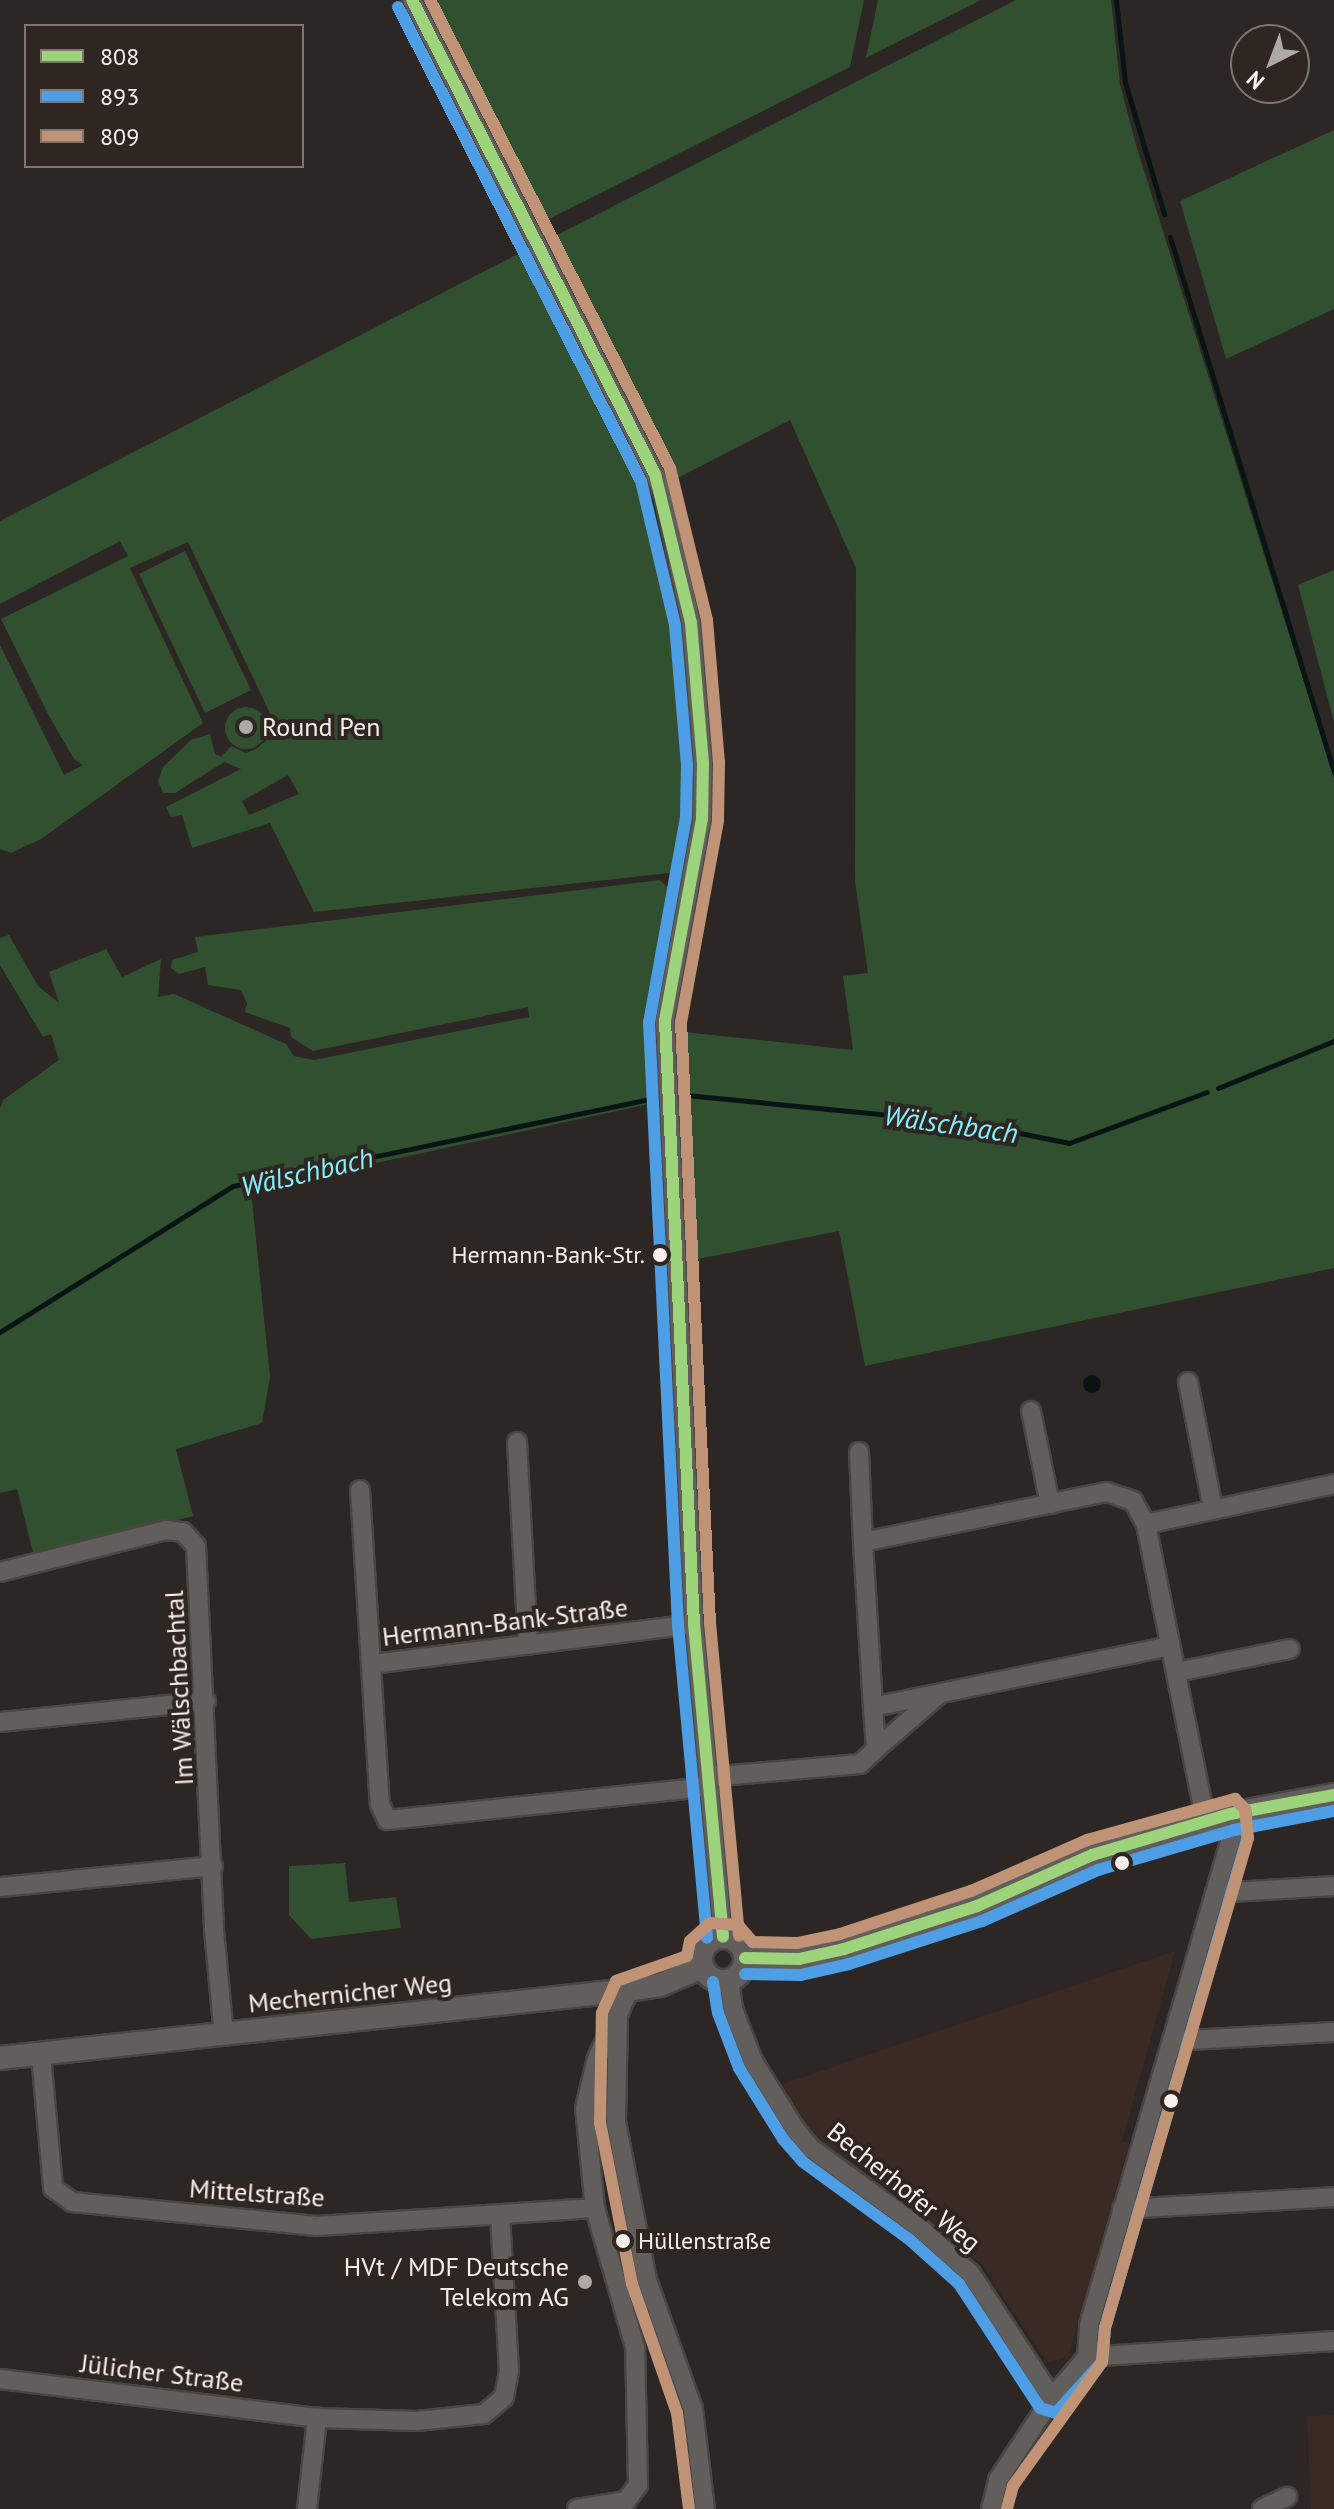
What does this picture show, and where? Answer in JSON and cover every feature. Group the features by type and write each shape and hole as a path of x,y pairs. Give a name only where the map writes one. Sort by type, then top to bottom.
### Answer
{"street":[{"path":"412,0 655,474 664,495 691,623 703,763 702,819 665,1021 694,1624 723,1937"},
{"path":"1188,1382 1213,1508"},
{"path":"1031,1411 1050,1504"},
{"path":"517,1442 528,1645"},
{"path":"859,1452 876,1749"},
{"path":"1146,1524 1334,1484"},
{"path":"360,1490 372,1664"},
{"path":"863,1542 1115,1491 1133,1501 1146,1524 1206,1822"},
{"name":"Im Wälschbachtal","path":"0,1572 166,1530 183,1532 199,1557 224,2035"},
{"name":"Hermann-Bank-Straße","path":"694,1624 372,1664 380,1804 382,1814 394,1823 708,1782"},
{"path":"873,1707 1170,1646"},
{"path":"1177,1672 1290,1649"},
{"path":"708,1782 860,1764 940,1693"},
{"path":"0,1722 206,1701"},
{"path":"745,1958 799,1959 844,1949 977,1906 1092,1855 1230,1814 1334,1795"},
{"path":"991,2509 998,2480 1052,2398 1087,2357 1089,2325 1232,1835 1230,1814"},
{"path":"0,1887 213,1866"},
{"path":"1215,1893 1334,1886"},
{"path":"723,1937 738,1943 745,1958 739,1974 729,1980 716,1980 702,1967 703,1950 723,1937"},
{"name":"Mechernicher Weg","path":"0,2058 629,1990 660,1985 702,1967"},
{"name":"Becherhofer Weg","path":"729,1980 733,2009 748,2049 795,2129 812,2149 920,2228 971,2274 1052,2398"},
{"path":"577,2509 626,2501 638,2485 635,2347 595,2208 585,2108 597,2058 629,1990"},
{"path":"618,2015 616,2122 628,2200 647,2280 693,2409 705,2509"},
{"path":"1172,2041 1334,2032"},
{"name":"Mittelstraße","path":"41,2055 53,2188 72,2202 317,2226 595,2208"},
{"path":"1122,2209 1334,2197"},
{"name":"Jülicher Straße","path":"0,2379 317,2418 417,2421 484,2414 504,2397 509,2371 500,2215"},
{"path":"1087,2357 1334,2341"},
{"path":"307,2509 317,2418"},
{"path":"1262,2509 1287,2497"}],"shaded area":[{"path":"1092,1375 1101,1384 1092,1393 1083,1384"},
{"path":"1175,1951 1122,2141 1129,2144 1068,2357 1047,2362 983,2266 917,2214 851,2172 805,2129 777,2086"},
{"path":"1334,2415 1334,2509 1311,2509 1307,2416"}],"green space":[{"path":"425,0 864,0 850,67 541,223"},
{"path":"878,0 981,0 866,58"},
{"path":"1016,0 1111,0 1120,84 1136,145 1334,778 1334,1268 865,1366 839,1231 688,1261 679,1067 684,1032 853,1050 843,976 868,973 855,881 856,568 790,420 670,482 553,237"},
{"path":"1334,130 1334,309 1226,359 1180,201"},
{"path":"518,254 530,254 626,444 684,621 691,814 679,872 314,912 270,823 192,848 182,815 171,817 166,807 241,769 224,762 175,793 163,793 158,781 163,767 191,740 210,734 215,754 221,757 231,746 246,753 256,749 278,730 188,542 130,568 203,723 41,839 11,853 0,849 0,645 64,775 83,765 74,759 49,716 1,619 128,556 120,541 0,604 0,521","holes":["288,775 299,794 249,815 242,801"]},
{"path":"185,551 251,690 205,713 139,574"},
{"path":"1334,570 1334,722 1298,585"},
{"name":"Round Pen","path":"246,707 261,713 267,728 261,743 246,749 231,743 225,728 231,713"},
{"path":"660,880 669,889 653,993 658,1102 251,1190 270,1377 262,1423 176,1449 193,1516 34,1556 17,1489 0,1493 0,1109 3,1100 59,1060 51,1034 43,1037 0,965 0,938 9,935 38,986 59,1003 49,972 106,949 122,977 161,959 158,997 174,994 286,1044 294,1056 314,1060 529,1017 528,1007 313,1051 291,1037 290,1028 245,1012 247,1003 241,990 208,985 205,967 179,974 171,968 172,960 198,952 195,937"},
{"path":"345,1863 349,1902 396,1897 401,1928 311,1939 289,1915 289,1866"}],"waterway":[{"path":"1116,0 1125,82 1164,214"},
{"path":"1170,237 1334,772"},
{"name":"Wälschbach","path":"1218,1088 1334,1041"},
{"name":"Wälschbach","path":"686,1095 970,1123 1069,1143 1207,1092"},
{"name":"Wälschbach","path":"0,1332 233,1186 649,1099"}],"transit line":[{"name":"808","path":"412,0 655,474 691,623 703,763 702,819 665,1021 694,1624 723,1937"},
{"name":"809","path":"430,0 670,468 707,620 719,762 718,821 681,1022 710,1623 739,1936"},
{"name":"893","path":"398,7 641,481 675,625 687,764 686,817 649,1022 678,1625 707,1938"},
{"name":"808","path":"745,1958 799,1959 844,1949 977,1906 1092,1855 1230,1814 1334,1795"},
{"name":"809","path":"689,2509 677,2413 632,2284 600,2123 602,2013 616,1981 687,1956 690,1941 710,1923 738,1925 753,1942 797,1943 840,1934 971,1891 1087,1840 1235,1799 1245,1809 1248,1838 1105,2328 1102,2362 1013,2486 1007,2509"},
{"name":"893","path":"745,1974 801,1975 849,1964 982,1921 1098,1870 1234,1830 1334,1811"},
{"name":"893","path":"713,1982 718,2013 739,2068 783,2139 803,2162 910,2240 959,2284 1040,2408 1056,2413 1102,2362 1105,2328 1247,1839 1246,1812"}],"place":[{"name":"Round Pen","path":"246,727"},
{"name":"Hermann-Bank-Str.","path":"660,1255"},
{"name":"Hüllenstraße","path":"623,2241"},
{"name":"HVt / MDF Deutsche Telekom AG","path":"585,2282"}]}
